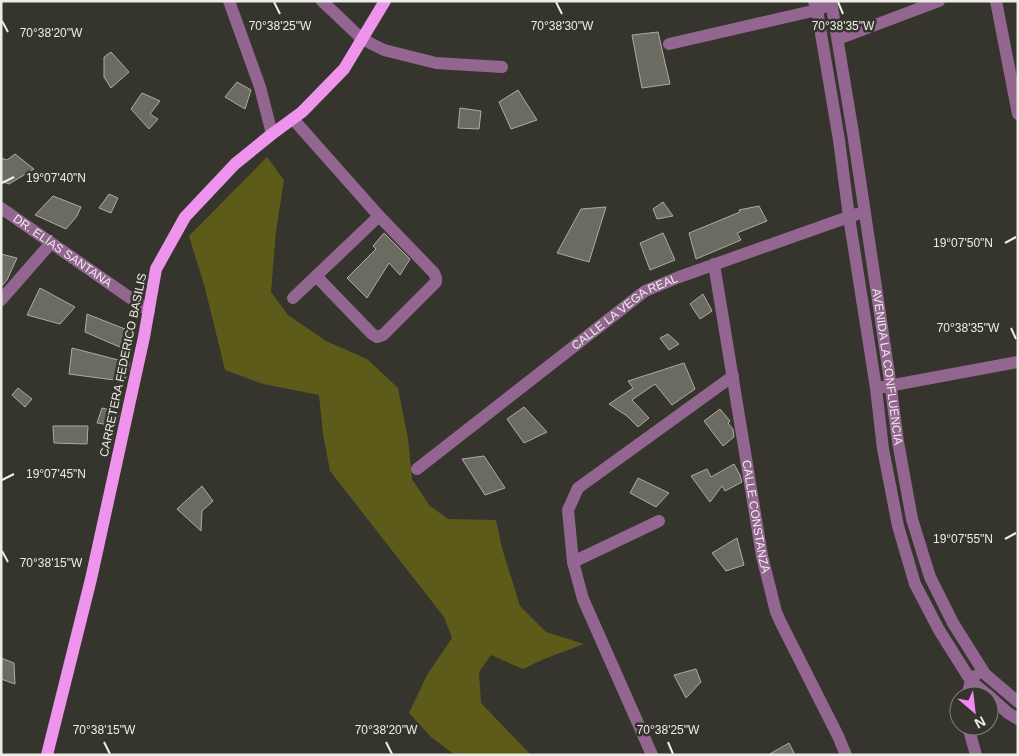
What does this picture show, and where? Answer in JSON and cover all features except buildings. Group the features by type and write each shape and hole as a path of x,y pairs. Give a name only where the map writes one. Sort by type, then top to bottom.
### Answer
{"main road":[{"name":"CARRETERA FEDERICO BASILIS","path":"47,755 91,578 149,311 156,269 185,217 234,164 302,112 344,69 385,1"}],"street":[{"path":"229,1 260,87 272,134"},
{"path":"322,1 362,39 384,50 436,63 502,67"},
{"path":"838,39 939,1"},
{"path":"996,1 1018,114"},
{"path":"669,44 831,2"},
{"name":"AVENIDA LA CONFLUENCIA","path":"831,2 853,133 898,442 912,519 930,577 953,623 985,674 1018,702"},
{"name":"AVENIDA LA CONFLUENCIA","path":"816,6 839,140 876,388 883,449 898,526 915,584 939,630 971,681 977,686"},
{"path":"293,119 379,216 434,273 436,282 383,335 377,337 316,276"},
{"name":"DR. ELÍAS SANTANA","path":"1,208 149,311"},
{"name":"CALLE LA VEGA REAL","path":"417,469 645,291 714,264 864,211"},
{"path":"293,298 379,216"},
{"path":"1,300 51,243"},
{"name":"CALLE CONSTANZA","path":"714,264 762,556 776,612 846,755"},
{"path":"876,388 1018,362"},
{"path":"652,755 583,599 573,562 568,510 578,488 733,376"},
{"path":"573,562 659,521"},
{"path":"970,686 971,681 982,669"},
{"name":"AVENIDA LA CONFLUENCIA","path":"999,705 1018,719"},
{"path":"971,736 976,755"}],"shaded area":[{"path":"267,157 284,180 276,231 271,292 288,315 326,341 367,359 398,388 408,438 412,479 429,505 448,519 496,520 502,548 520,606 546,632 584,644 523,669 491,655 479,672 481,703 531,755 455,755 431,737 409,713 427,675 452,638 444,617 330,471 323,434 319,395 263,384 225,370 205,288 189,236"}]}
